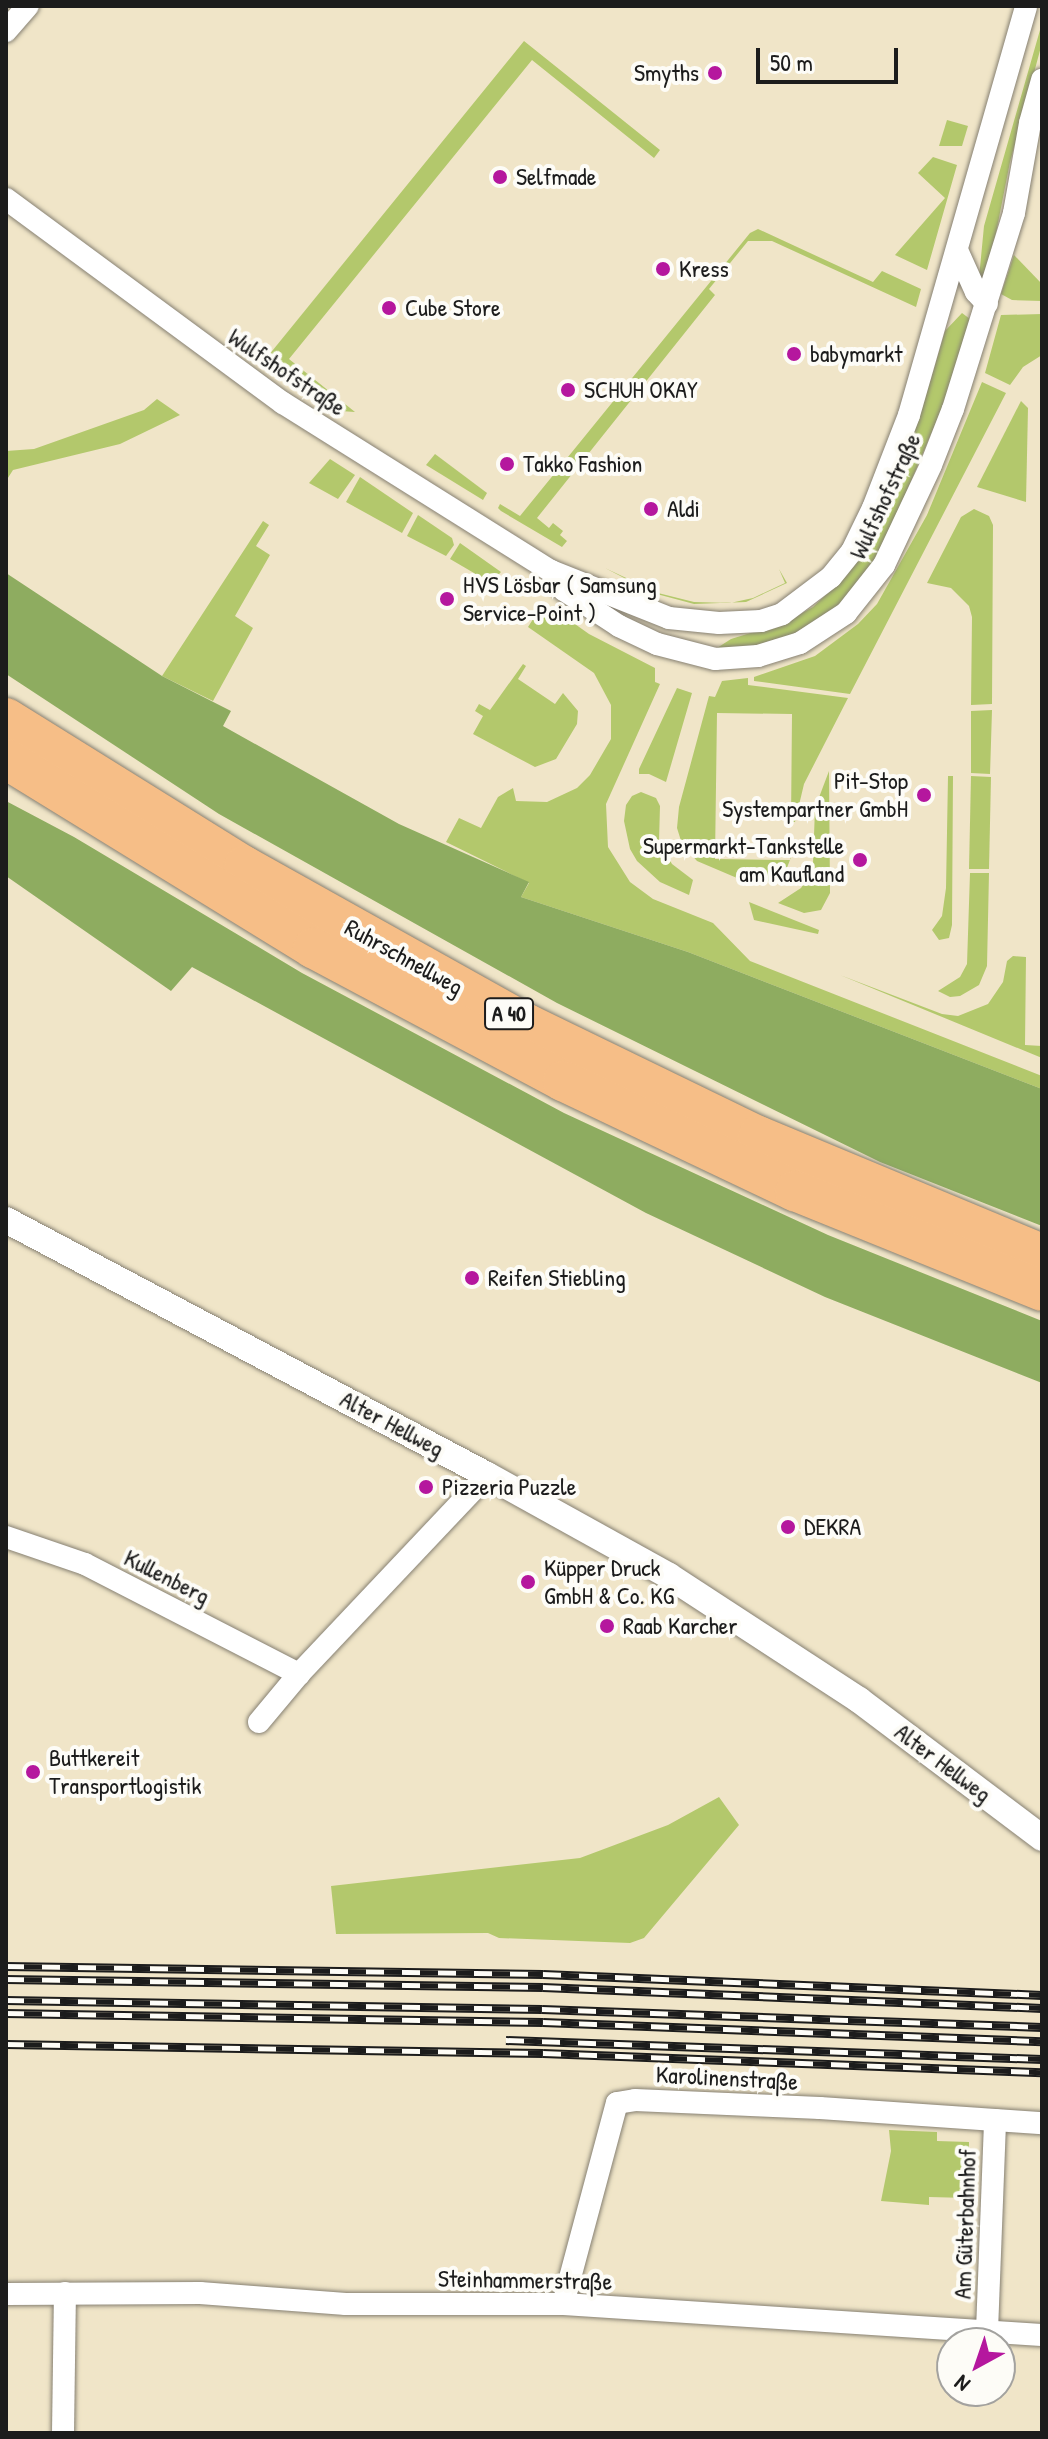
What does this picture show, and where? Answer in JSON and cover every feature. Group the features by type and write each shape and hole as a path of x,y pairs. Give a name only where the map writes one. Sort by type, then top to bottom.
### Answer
{"highway":[{"name":"Ruhrschnellweg","path":"6,718 289,893 549,1035 784,1148 1042,1254"},
{"name":"Ruhrschnellweg","path":"6,759 234,902 506,1052 783,1186 1042,1291"}],"street":[{"path":"6,31 28,6"},
{"name":"Wulfshofstraße","path":"6,199 283,403 551,571 649,612 690,622 761,621 782,614 816,591 844,562 873,508 909,415 1026,6"},
{"name":"Wulfshofstraße","path":"551,571 564,590 619,626 687,654 715,659 758,656 820,633 846,613 871,585 889,557 931,465 987,304 1014,213 1030,123 1042,80"},
{"path":"957,250 976,292 987,304"},
{"name":"Alter Hellweg","path":"6,1220 631,1554 756,1629 859,1700 1042,1838"},
{"path":"259,1722 299,1674 487,1475"},
{"name":"Kullenberg","path":"6,1537 85,1564 299,1674"},
{"name":"Karolinenstraße","path":"563,2304 617,2103 651,2101 1042,2123"},
{"name":"Am Güterbahnhof","path":"987,2327 995,2120"},
{"path":"63,2433 65,2293"},
{"name":"Steinhammerstraße","path":"6,2294 200,2293 346,2304 563,2304 936,2328"},
{"name":"Steinhammerstraße","path":"1016,2333 1042,2335"}],"green space":[{"path":"1042,23 1042,43 1010,162 996,233 985,276 979,278 984,226"},
{"path":"524,41 660,150 654,158 532,60 289,359 355,412 340,411 264,361"},
{"path":"947,120 968,126 962,146 939,146"},
{"path":"933,157 957,165 927,270 895,255 945,198 918,173"},
{"path":"758,229 873,282 882,271 921,289 916,307 772,241 748,241 709,289 715,295 537,518 549,528 553,523 563,531 560,535 567,541 562,547 501,511 498,508 500,504 520,516 750,233"},
{"path":"1014,255 1042,284 1042,301 1012,300 1001,294"},
{"path":"962,313 970,319 945,401 889,533 862,580 836,610 798,634 759,646 717,648 731,639 786,622 813,607 847,575 930,382 945,331"},
{"path":"1042,314 1042,355 1023,367 1010,385 985,373 1001,315"},
{"path":"982,382 1006,393 850,694 754,681 754,677 815,656 858,624 877,604 927,515"},
{"path":"157,399 180,415 120,444 13,470 6,481 6,451 34,449 144,410"},
{"path":"1021,401 1028,408 1026,502 977,487"},
{"path":"435,454 487,493 483,500 426,465"},
{"path":"330,459 355,475 338,499 309,483"},
{"path":"360,477 413,513 402,533 346,502"},
{"path":"974,509 989,516 993,525 992,704 971,705 972,617 969,606 951,588 927,583 961,517"},
{"path":"418,515 452,538 454,545 446,556 407,536"},
{"path":"263,521 269,525 256,546 270,555 235,616 253,628 213,701 162,676"},
{"path":"460,543 501,572 486,587 472,577 474,573 450,559"},
{"path":"605,568 658,593 694,602 724,603 694,604 653,593"},
{"path":"779,569 787,583 746,602 732,603 753,598 785,583"},
{"path":"6,573 162,676 231,711 223,726 399,824 529,882 521,897 688,952 1042,1089 1042,1226 880,1162 557,1003 219,814 6,674"},
{"path":"544,602 589,634 655,668 655,682 660,684 606,804 608,847 630,882 653,899 713,923 750,961 1042,1076 1042,1089 688,952 521,897 529,883 446,842 459,818 481,828 498,797 513,788 516,801 547,802 577,788 590,775 611,739 611,705 594,673 528,627"},
{"path":"523,664 526,666 518,679 555,704 563,693 578,711 577,724 556,759 535,767 473,734 483,716 475,711 479,704 490,710"},
{"path":"748,678 748,685 848,698 804,784 795,822 791,822 792,714 717,713 715,859 790,860 785,873 763,884 737,878 697,861 682,844 677,828 679,807 709,696 715,697 722,681"},
{"path":"677,688 692,693 666,782 649,774 639,774 639,769"},
{"path":"992,710 990,774 971,773 971,711"},
{"path":"829,771 830,893 821,910 804,913 778,903 801,888 809,876 813,863 815,808"},
{"path":"948,776 953,776 952,925 949,938 939,940 932,930 942,916 946,888"},
{"path":"971,776 991,777 989,869 969,869"},
{"path":"641,792 656,798 660,806 659,842 672,864 693,880 689,895 660,882 637,861 630,849 624,821 626,805 632,796"},
{"path":"6,801 74,837 302,973 564,1113 828,1235 1042,1321 1042,1383 825,1297 646,1213 192,967 171,991 6,876"},
{"path":"791,842 796,844 790,860"},
{"path":"970,873 989,873 987,966 979,985 960,996 950,997 938,991 960,977 967,964"},
{"path":"749,902 819,930 818,934 754,920"},
{"path":"1013,956 1026,957 1025,1045 1042,1046 1042,1058 840,975 942,1014 958,1016 988,1004 1003,982 1007,961"},
{"path":"719,1797 739,1825 644,1938 630,1943 499,1938 488,1933 336,1934 331,1886 580,1858 668,1825"},
{"path":"889,2130 937,2132 937,2141 969,2142 968,2198 929,2197 929,2205 881,2201 891,2151"}],"railway":[{"path":"6,1966 543,1974 1042,1995"},
{"path":"6,1979 543,1987 1042,2008"},
{"path":"6,2000 542,2009 1042,2027"},
{"path":"6,2013 543,2022 1042,2041"},
{"path":"506,2040 1042,2059"},
{"path":"6,2044 543,2053 1042,2072"}],"place":[{"name":"Smyths","path":"715,73"},
{"name":"Selfmade","path":"500,177"},
{"name":"Kress","path":"663,269"},
{"name":"Cube Store","path":"389,308"},
{"name":"babymarkt","path":"794,354"},
{"name":"SCHUH OKAY","path":"568,390"},
{"name":"Takko Fashion","path":"507,464"},
{"name":"Aldi","path":"651,509"},
{"name":"HVS Lösbar ( Samsung Service-Point )","path":"447,599"},
{"name":"Pit-Stop Systempartner GmbH","path":"924,795"},
{"name":"Supermarkt-Tankstelle am Kaufland","path":"860,860"},
{"name":"Reifen Stiebling","path":"472,1278"},
{"name":"Pizzeria Puzzle","path":"426,1487"},
{"name":"DEKRA","path":"788,1527"},
{"name":"Küpper Druck GmbH & Co. KG","path":"528,1582"},
{"name":"Raab Karcher","path":"607,1626"},
{"name":"Buttkereit Transportlogistik","path":"33,1772"}]}
